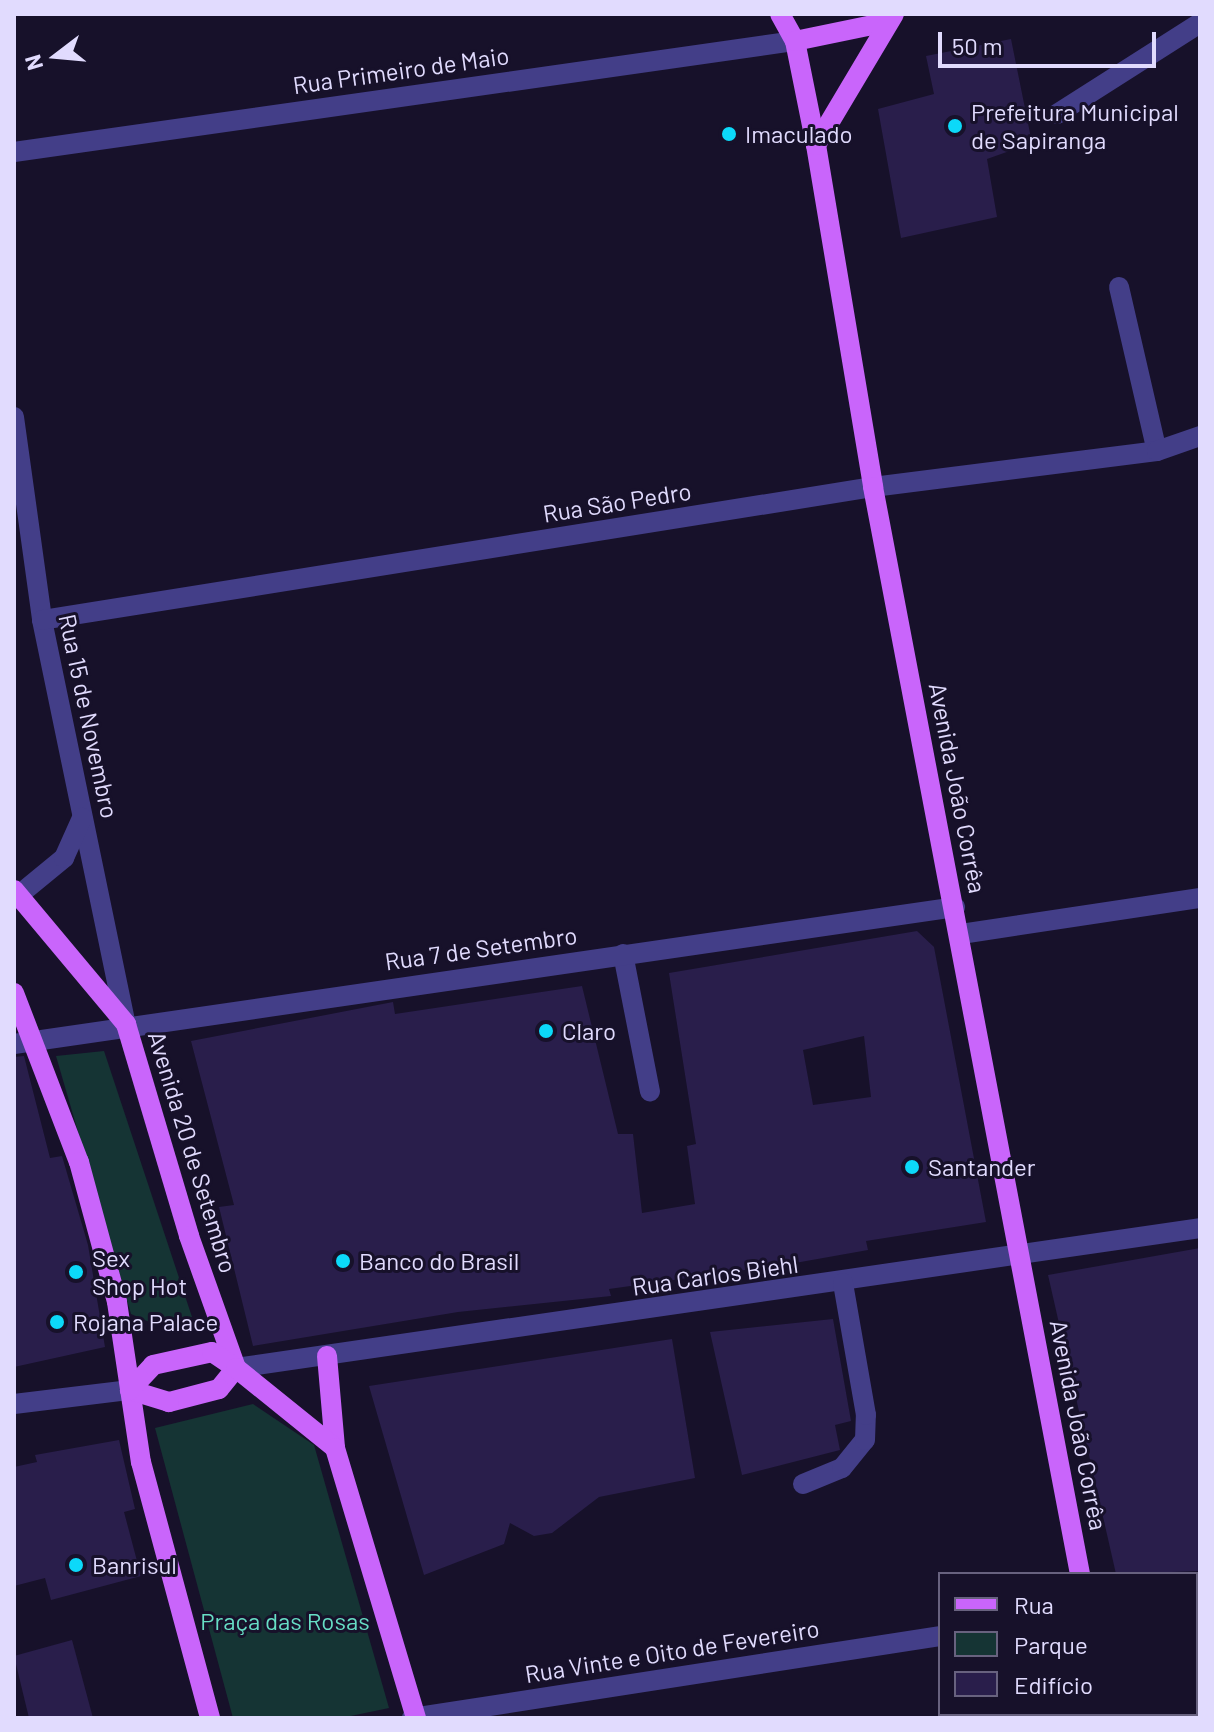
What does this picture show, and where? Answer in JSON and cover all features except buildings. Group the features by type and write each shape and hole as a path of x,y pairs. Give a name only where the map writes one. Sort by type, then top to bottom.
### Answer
{"main road":[{"name":"Avenida João Corrêa","path":"780,14 795,41 816,145 873,487 961,934 1080,1572"},
{"path":"795,41 890,18"},
{"path":"816,145 890,18"},
{"name":"Avenida 20 de Setembro","path":"15,895 126,1024 189,1236 236,1368"},
{"path":"14,993 35,1040 98,1232 130,1390 141,1462 210,1718"},
{"path":"130,1390 153,1365 212,1352 335,1448"},
{"path":"327,1356 335,1448 414,1718"},
{"path":"130,1390 169,1402 219,1389 236,1368"}],"street":[{"path":"1057,114 1200,23"},
{"name":"Rua Primeiro de Maio","path":"14,152 795,41"},
{"path":"1119,287 1157,451"},
{"name":"Rua 15 de Novembro","path":"14,417 42,620 126,1024"},
{"name":"Rua São Pedro","path":"42,620 873,487 1157,451 1200,436"},
{"path":"15,895 64,858 82,818"},
{"path":"961,934 1200,898"},
{"name":"Rua 7 de Setembro","path":"14,1044 126,1024 955,907"},
{"path":"623,954 650,1091"},
{"name":"Rua Carlos Biehl","path":"236,1368 1021,1258 1200,1228"},
{"path":"803,1484 842,1468 865,1440 866,1415 843,1283"},
{"path":"14,1404 130,1390"},
{"name":"Rua Vinte e Oito de Fevereiro","path":"414,1718 938,1636"}],"green space":[{"path":"104,1051 192,1317 154,1324 131,1314 56,1056"},
{"name":"Praça das Rosas","path":"253,1404 314,1445 389,1708 341,1718 233,1718 155,1428"}],"place":[{"name":"Prefeitura Municipal de Sapiranga","path":"955,126"},
{"name":"Imaculado","path":"729,134"},
{"name":"Claro","path":"546,1031"},
{"name":"Santander","path":"912,1167"},
{"name":"Banco do Brasil","path":"343,1261"},
{"name":"Sex Shop Hot","path":"76,1272"},
{"name":"Rojana Palace","path":"57,1322"},
{"name":"Banrisul","path":"76,1565"}]}
